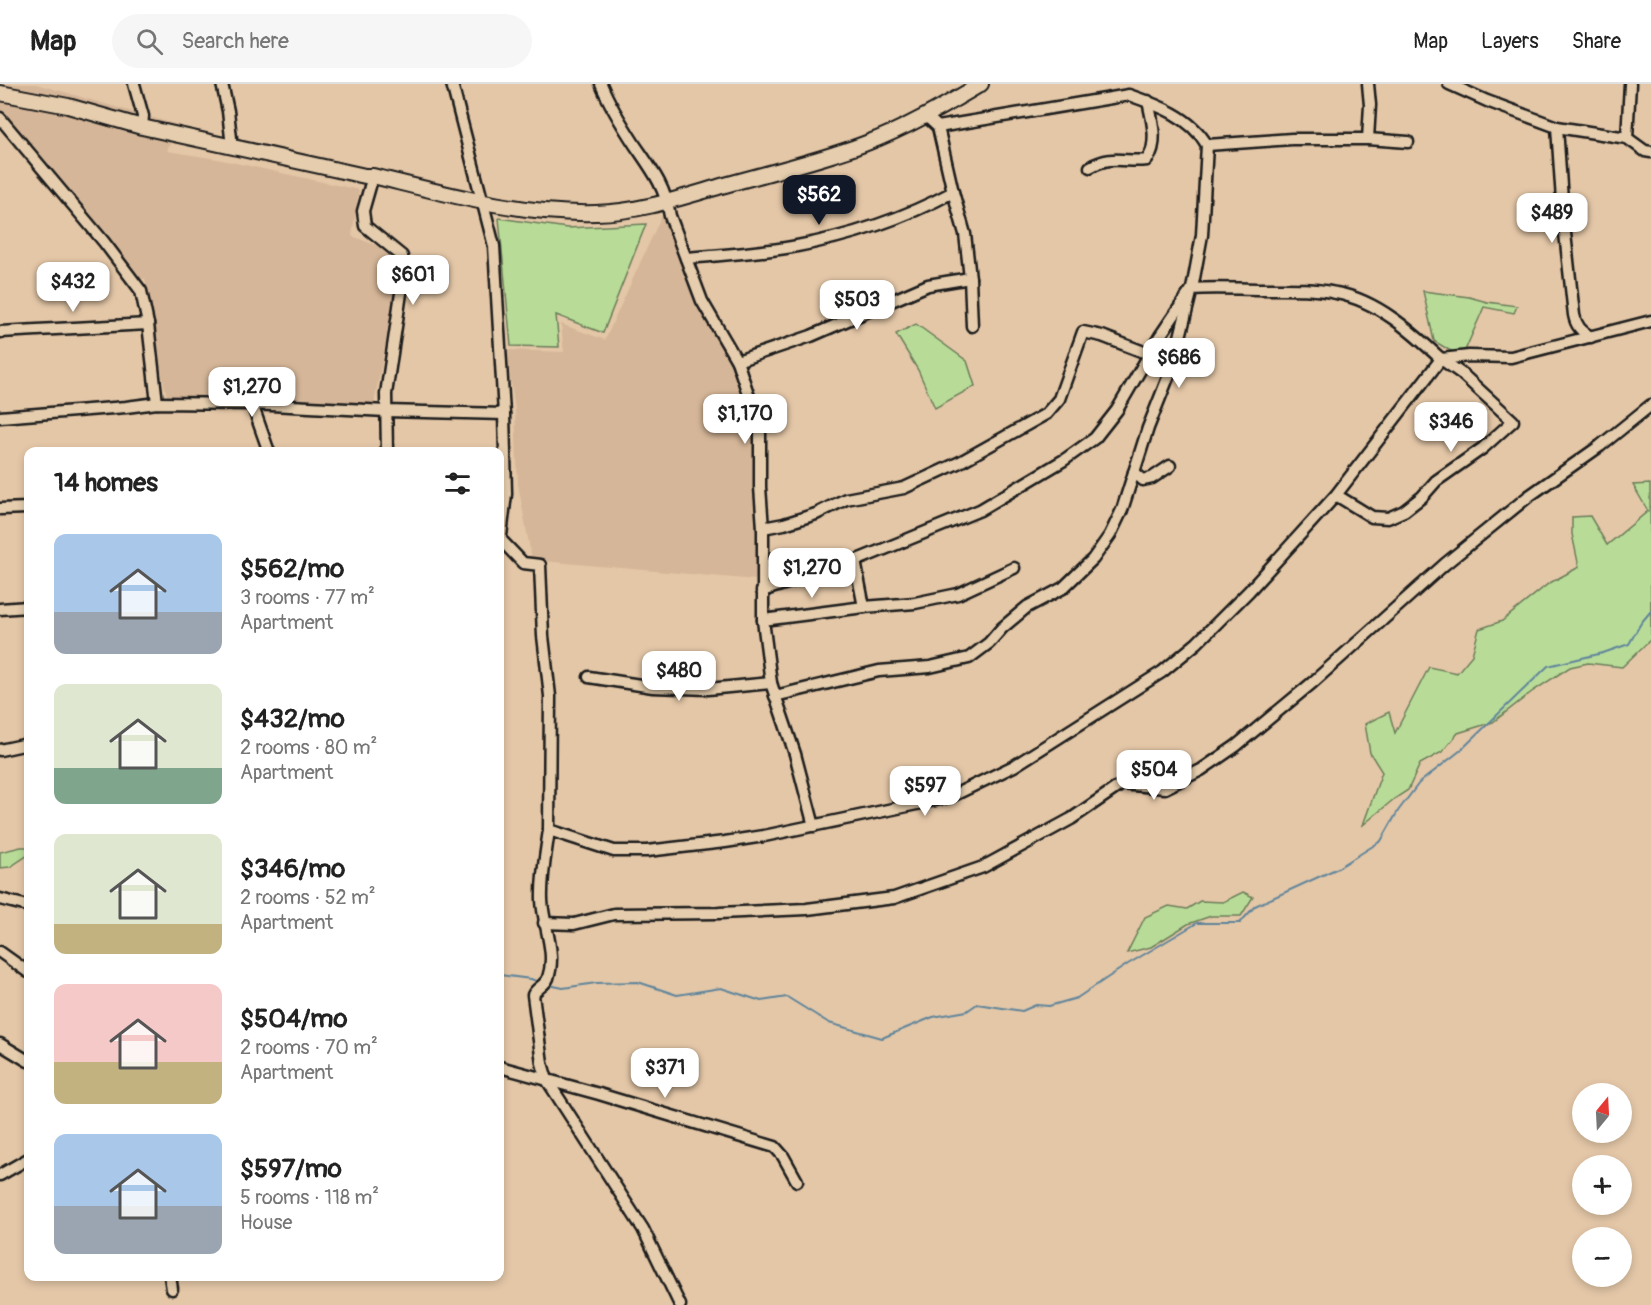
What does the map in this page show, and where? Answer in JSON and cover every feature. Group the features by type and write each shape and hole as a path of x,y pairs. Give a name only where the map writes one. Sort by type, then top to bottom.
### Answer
{"main road":[{"path":"0,93 68,106 142,127 373,176 482,203 534,211 597,213 668,202 864,144 926,116 981,84"}],"street":[{"path":"134,84 143,116 142,127"},
{"path":"222,84 232,147"},
{"path":"452,84 494,246 504,414 504,447"},
{"path":"601,84 611,107 660,181 668,202 670,216 702,301 737,361 760,429 763,620 771,683 795,754 814,826"},
{"path":"1368,84 1370,105 1368,139"},
{"path":"1449,84 1487,102 1557,127 1628,138 1645,151 1651,152"},
{"path":"1628,138 1630,84"},
{"path":"776,696 879,671 930,667 969,658 989,643 1002,628 1027,607 1063,588 1093,559 1110,535 1122,510 1173,365 1203,235 1207,145 1201,135 1181,118 1148,101 1129,95 938,127"},
{"path":"1090,167 1118,159 1147,160 1152,151 1153,138 1148,101"},
{"path":"926,116 938,127 965,234 972,326"},
{"path":"0,118 104,242 141,291 148,324 157,403"},
{"path":"1557,127 1563,215 1575,324 1583,333 1591,337"},
{"path":"1207,145 1267,140 1368,139 1408,142"},
{"path":"373,176 363,211 365,226 402,256 404,273 386,394 387,447"},
{"path":"686,258 791,247 858,232 882,224 953,192"},
{"path":"737,361 811,336 928,285 970,278"},
{"path":"762,591 855,561 980,510 1064,460 1095,438 1117,410 1149,354 1192,290"},
{"path":"1192,290 1294,290 1336,292 1347,295 1389,316 1412,332 1441,359 1462,374 1513,422 1483,448 1436,481 1404,511 1388,519 1372,517 1336,495"},
{"path":"549,830 614,851 647,851 764,836 950,797 1014,766 1077,727 1162,672 1197,644 1250,591 1336,495 1441,359 1469,356 1511,357 1651,321"},
{"path":"0,332 148,324"},
{"path":"763,528 816,514 846,499 904,488 960,462 1046,414 1059,399 1083,332 1102,336 1149,354"},
{"path":"0,417 157,403 252,404 504,414"},
{"path":"252,404 267,447"},
{"path":"544,923 574,924 614,914 807,909 894,898 983,867 1071,819 1122,784 1165,788 1201,770 1236,746 1312,683 1445,564 1529,496 1600,446 1651,405"},
{"path":"1134,472 1143,480 1152,478 1170,466"},
{"path":"0,509 24,508"},
{"path":"504,546 523,563 540,565 543,636 550,696 549,830 543,871 544,923 549,935 551,962 547,980 535,990 533,995 542,1063 548,1080 643,1229 680,1305"},
{"path":"855,561 864,607"},
{"path":"763,620 915,603 958,594 1014,568"},
{"path":"0,609 24,607"},
{"path":"589,677 653,687 708,689 771,683"},
{"path":"0,750 24,745"},
{"path":"0,899 24,905"},
{"path":"0,952 24,969"},
{"path":"0,1044 24,1059"},
{"path":"504,1068 774,1147 783,1156 797,1181"},
{"path":"0,1175 24,1161"},
{"path":"171,1281 172,1289"}],"shaded area":[{"path":"0,84 36,84 178,125 167,151 217,159 359,190 352,236 378,246 393,258 399,272 374,404 167,396 157,353 145,278 130,286 54,183 0,128"},
{"path":"662,215 699,302 734,368 755,432 757,580 532,560 518,484 515,409 506,350 564,352 561,324 605,340"}],"green space":[{"path":"499,218 567,228 646,224 603,333 556,315 559,347 511,346"},
{"path":"1423,291 1517,306 1514,313 1484,307 1463,355 1434,341"},
{"path":"916,324 967,361 975,386 935,408 918,370 896,334"},
{"path":"1650,484 1651,639 1622,667 1588,663 1570,667 1533,691 1493,722 1458,733 1442,752 1420,764 1408,790 1363,825 1382,772 1370,753 1365,724 1389,712 1395,733 1429,667 1457,673 1472,655 1479,629 1502,621 1548,584 1579,567 1572,534 1572,517 1590,516 1607,545 1648,511 1633,485"},
{"path":"24,847 24,858 10,867 0,868 0,852"},
{"path":"1243,892 1253,897 1241,916 1211,916 1188,924 1151,947 1127,953 1145,917 1169,906 1187,909 1200,901 1223,902"}],"waterway":[{"path":"549,985 563,988 596,983 638,982 677,995 721,988 761,1001 787,997 829,1023 882,1038 933,1017 967,1011 977,1004 1022,1011 1036,1005 1049,1006 1077,998 1128,964 1197,923 1240,923 1255,906 1338,868 1381,841 1398,811 1419,783 1461,750 1548,666 1603,653 1629,644 1651,611"},
{"path":"504,976 531,979 541,983"}]}
